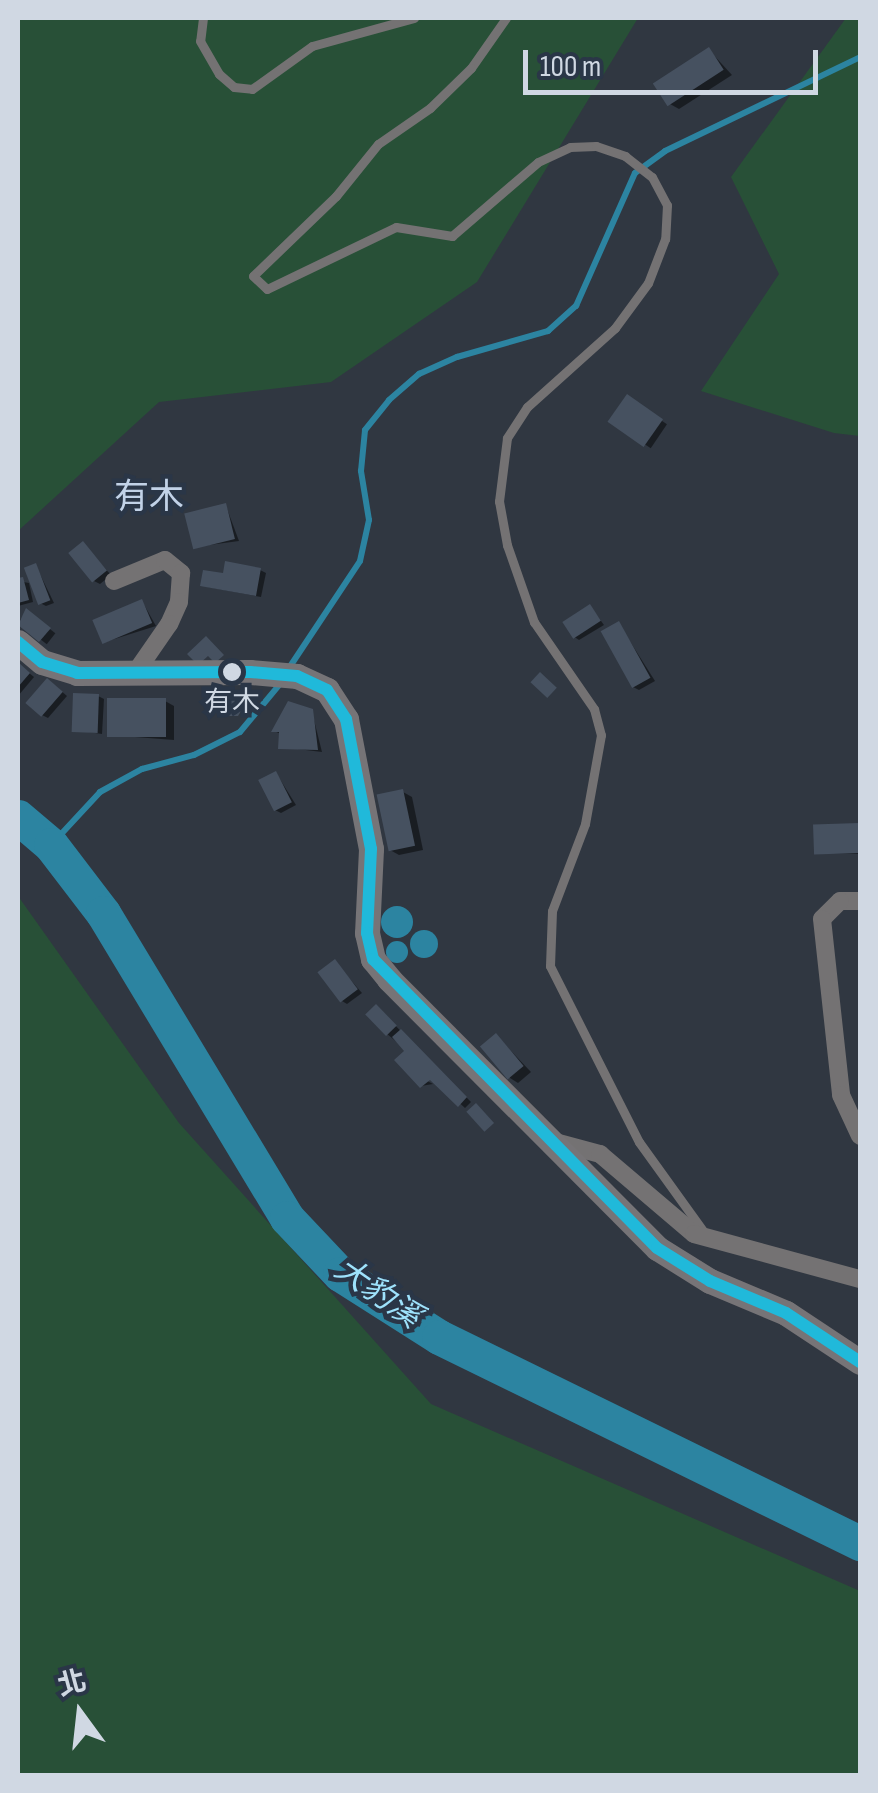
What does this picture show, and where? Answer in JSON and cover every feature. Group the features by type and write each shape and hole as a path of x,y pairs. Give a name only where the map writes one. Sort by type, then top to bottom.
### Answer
{"street":[{"path":"114,581 165,560 181,573 174,613 132,676"},
{"path":"18,642 61,670 132,676 297,676 339,703 367,820 367,933 374,959 681,1265 786,1312 860,1362"},
{"path":"860,900 840,901 822,920 841,1095 860,1136"},
{"path":"555,1142 600,1154 681,1228 710,1240 860,1279"}],"lane":[{"path":"203,18 200,41 219,74 234,87 252,90 312,46 414,18"},
{"path":"506,18 471,68 430,108 378,144 336,196 252,276 267,289 396,227 452,236 538,162 570,147 596,146 625,156 652,177 667,205 665,238 648,283 615,328 527,407 506,438 500,501 506,545 534,622 594,709 602,735 585,824 552,911 550,966 639,1142 710,1240"}],"green space":[{"path":"18,18 638,18 477,282 331,382 159,402 18,531"},
{"path":"846,18 860,18 860,436 834,433 701,391 779,274 731,177"},
{"path":"18,896 179,1123 431,1404 860,1591 860,1775 18,1775"}],"water":[{"path":"397,906 408,911 413,922 408,933 397,938 386,933 381,922 386,911"},
{"path":"424,930 434,934 438,944 434,954 424,958 414,954 410,944 414,934"},
{"path":"393,941 401,941 408,952 401,963 393,963 386,956 386,948"}],"building":[{"path":"709,47 724,70 668,106 653,83"},
{"path":"627,394 663,419 644,447 607,422"},
{"path":"226,503 235,539 193,549 184,513"},
{"path":"83,541 107,571 92,582 68,553"},
{"path":"225,561 261,568 256,596 200,586 203,570 223,573"},
{"path":"36,563 50,600 38,605 24,568"},
{"path":"23,577 29,600 18,603 18,578"},
{"path":"142,599 152,623 102,644 92,620"},
{"path":"590,604 601,621 573,639 562,622"},
{"path":"26,608 51,628 39,642 18,625"},
{"path":"619,621 651,678 632,688 601,631"},
{"path":"206,636 224,655 215,663 208,656 198,665 187,654"},
{"path":"18,662 30,673 18,687"},
{"path":"540,672 557,688 547,698 530,682"},
{"path":"47,678 63,692 41,717 25,703"},
{"path":"73,693 99,694 98,733 72,732"},
{"path":"227,693 251,695 238,716 226,716"},
{"path":"107,698 166,698 166,737 107,737"},
{"path":"288,701 313,709 318,750 278,749 279,732 271,732"},
{"path":"276,771 292,802 274,811 258,780"},
{"path":"403,789 415,846 389,851 377,795"},
{"path":"859,823 860,853 814,855 813,825"},
{"path":"335,959 358,989 340,1003 317,972"},
{"path":"376,1004 397,1026 386,1036 365,1014"},
{"path":"401,1029 467,1097 458,1107 430,1080 420,1088 394,1060 404,1051 392,1037"},
{"path":"496,1033 524,1066 508,1079 480,1046"},
{"path":"476,1103 494,1123 484,1132 466,1112"}],"waterway":[{"path":"289,668 360,561 369,520 361,471 365,430 389,400 419,374 457,357 548,331 576,306 635,173 665,151 860,57"},
{"path":"51,845 100,792 142,769 194,755 240,732 280,684"},
{"name":"大豹溪","path":"18,817 51,845 103,913 287,1218 340,1274 439,1337 860,1543"}],"transit line":[{"path":"18,642 42,662 77,673 250,672 297,676 327,690 346,719 371,849 367,933 373,959 657,1248 710,1281 786,1313 860,1362"}],"place":[{"name":"有木","path":"232,672"}],"district":[{"name":"有木","path":"149,498"}]}
